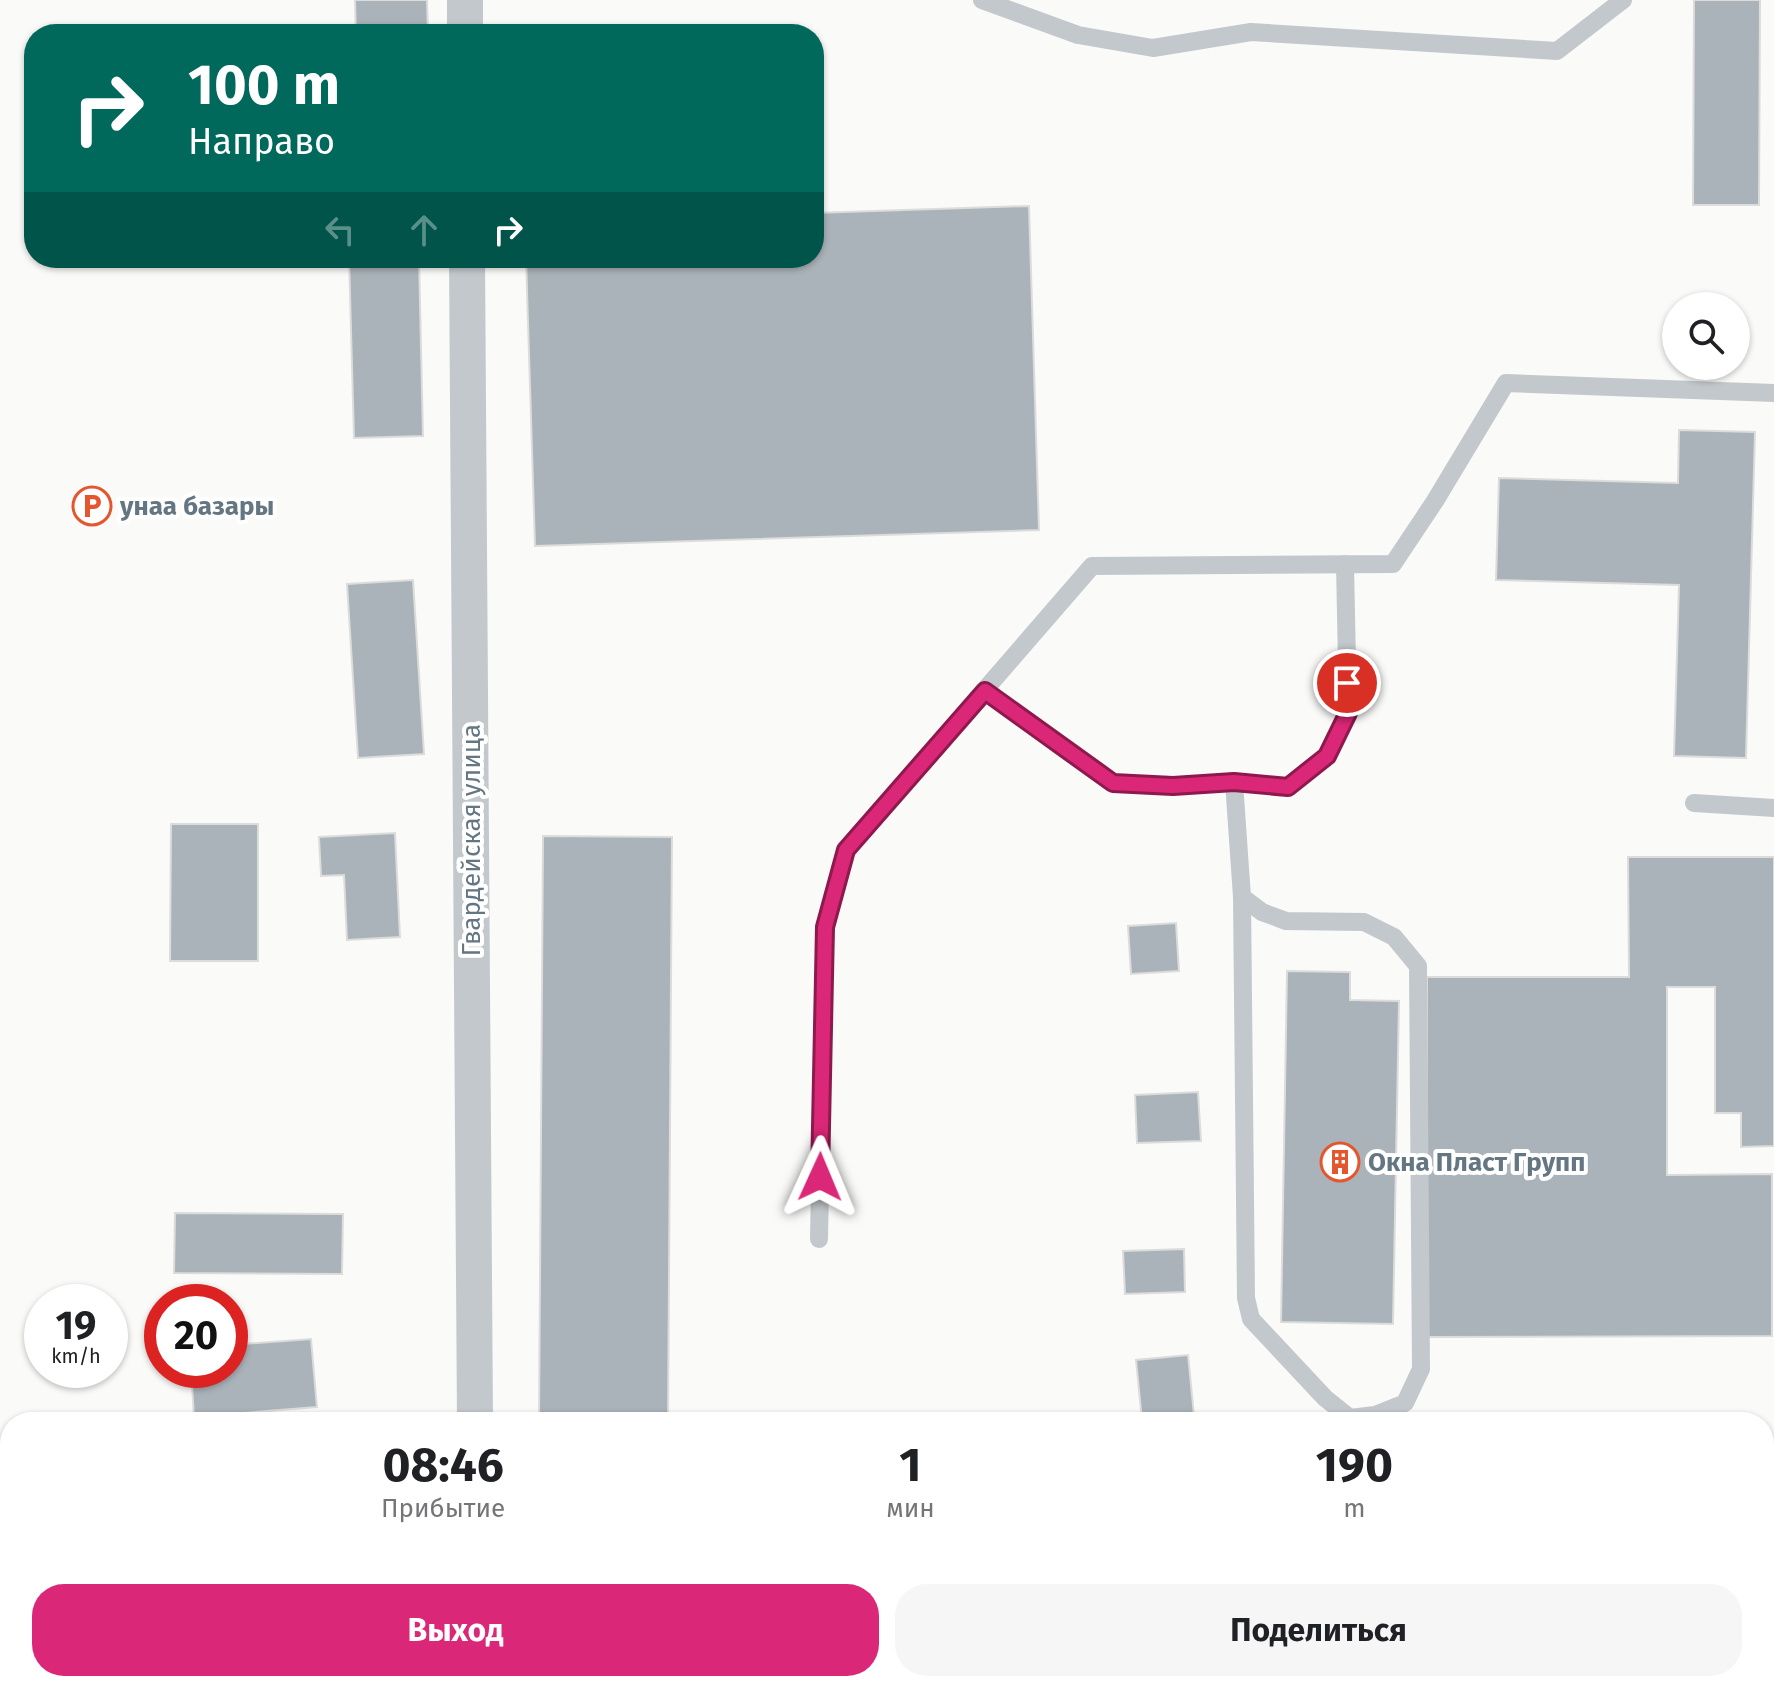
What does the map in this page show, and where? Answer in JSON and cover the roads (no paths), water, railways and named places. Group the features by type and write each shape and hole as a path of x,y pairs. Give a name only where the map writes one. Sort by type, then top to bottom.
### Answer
{"street":[{"path":"465,0 465,24"},
{"name":"Гвардейская улица","path":"467,268 475,1412"}],"lane":[{"path":"982,0 1078,35 1153,48 1251,32 1557,51 1623,0"},
{"path":"819,1239 825,927 846,850 1092,566 1393,564 1506,383 1774,393"},
{"path":"985,691 1113,783 1173,786 1234,782 1288,787 1327,756 1348,713 1345,564"},
{"path":"1234,782 1242,897 1246,1298 1251,1319 1325,1398 1342,1412"},
{"path":"1694,803 1774,808"},
{"path":"1242,897 1262,912 1286,921 1364,922 1394,937 1418,966 1421,1369 1405,1403 1382,1412"}],"place":[{"name":"унаа базары","path":"92,506"},
{"name":"Окна Пласт Групп","path":"1340,1162"}]}
